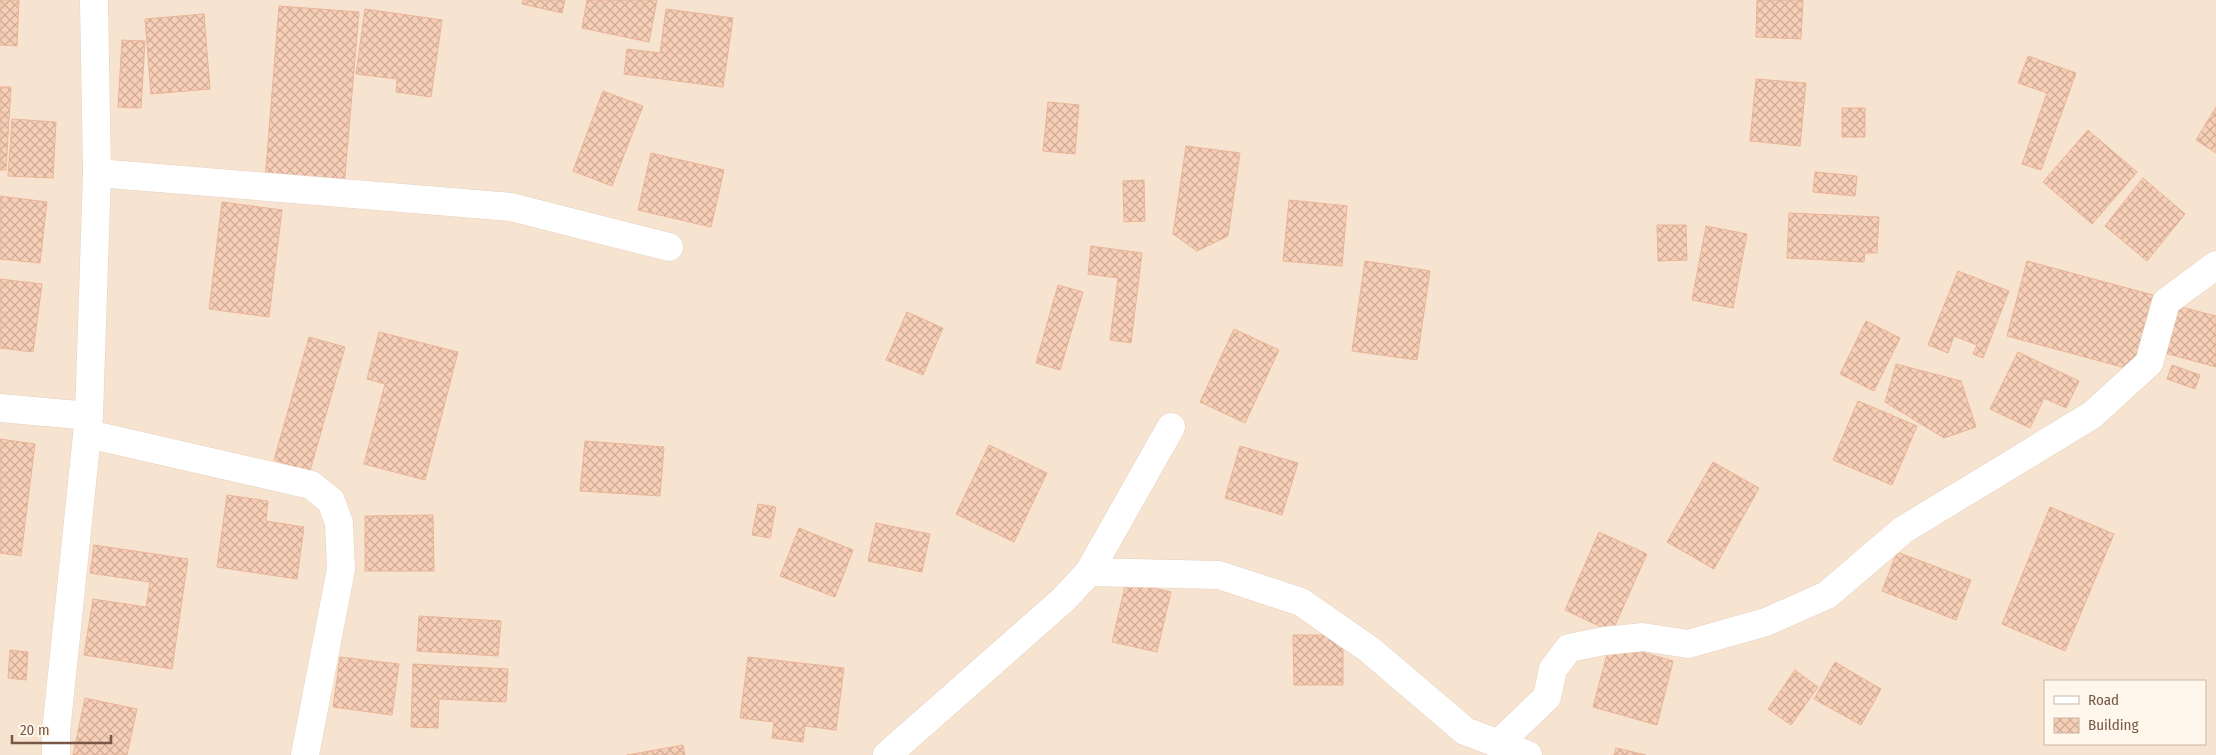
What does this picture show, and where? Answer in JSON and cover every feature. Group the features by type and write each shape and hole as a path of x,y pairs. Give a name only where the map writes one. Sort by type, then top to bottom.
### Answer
{"street":[{"path":"56,755 56,732 88,425 97,172 94,0"},
{"path":"97,172 511,207 669,247"},
{"path":"1498,744 1547,697 1553,669 1569,648 1604,641 1643,637 1688,644 1766,622 1827,595 1903,530 2092,415 2148,363 2166,302 2216,265"},
{"path":"0,408 88,425 311,485 331,500 340,523 342,568 305,755"},
{"path":"887,755 1064,599 1089,572 1171,427"},
{"path":"1089,572 1219,574 1301,602 1370,650 1465,731 1528,755"}],"shaded area":[{"path":"0,0 2216,0 2216,755 0,755"}],"building":[{"path":"0,0 19,0 17,46 0,45"},
{"path":"523,0 565,0 562,13 522,4"},
{"path":"587,0 657,0 649,42 582,28"},
{"path":"1757,0 1803,0 1801,39 1756,37"},
{"path":"279,6 359,12 344,187 265,180"},
{"path":"365,9 442,20 431,97 396,92 397,79 356,74"},
{"path":"666,9 733,18 723,87 624,74 627,49 660,53"},
{"path":"204,14 210,89 151,94 145,19"},
{"path":"122,40 145,41 141,108 118,107"},
{"path":"2028,56 2076,73 2041,170 2022,164 2047,93 2018,83"},
{"path":"1756,79 1806,83 1800,146 1750,141"},
{"path":"0,87 11,87 6,170 0,170"},
{"path":"603,91 643,106 612,186 573,171"},
{"path":"1048,102 1079,105 1075,154 1043,151"},
{"path":"2216,107 2216,153 2196,140"},
{"path":"1842,108 1865,108 1865,137 1842,137"},
{"path":"12,119 56,122 53,178 8,176"},
{"path":"2088,130 2137,172 2092,224 2043,182"},
{"path":"1186,146 1240,153 1228,236 1197,251 1173,234"},
{"path":"651,153 724,170 711,227 638,210"},
{"path":"1815,172 1857,176 1855,196 1813,192"},
{"path":"2143,178 2185,214 2147,261 2105,226"},
{"path":"1144,180 1145,221 1124,222 1123,181"},
{"path":"0,196 47,202 40,263 0,259"},
{"path":"1289,200 1347,206 1342,266 1283,261"},
{"path":"222,202 282,210 269,317 209,309"},
{"path":"1789,213 1879,217 1877,253 1865,253 1864,262 1787,258"},
{"path":"1657,225 1686,225 1687,260 1658,261"},
{"path":"1706,226 1747,234 1733,308 1692,300"},
{"path":"1091,246 1142,253 1131,343 1110,340 1118,278 1088,274"},
{"path":"1365,261 1430,271 1417,360 1352,351"},
{"path":"2027,261 2153,295 2133,370 2007,336"},
{"path":"1958,271 2009,291 1983,358 1973,354 1977,345 1954,336 1948,353 1928,345"},
{"path":"0,279 42,284 33,352 0,348"},
{"path":"1058,285 1083,292 1060,370 1036,363"},
{"path":"2170,304 2216,316 2216,367 2157,351"},
{"path":"907,312 943,328 923,375 886,360"},
{"path":"1866,321 1900,338 1874,391 1840,374"},
{"path":"1234,329 1279,350 1245,423 1200,402"},
{"path":"379,332 458,352 425,480 364,464 385,384 367,379"},
{"path":"309,337 345,347 310,471 274,460"},
{"path":"2018,352 2079,381 2066,408 2044,398 2030,428 1990,409"},
{"path":"1896,364 1961,381 1976,427 1944,438 1885,402"},
{"path":"2172,365 2200,375 2195,389 2167,379"},
{"path":"1858,401 1917,426 1892,485 1833,460"},
{"path":"0,439 35,444 21,556 0,553"},
{"path":"585,441 664,447 660,496 580,491"},
{"path":"989,445 1047,473 1014,542 956,514"},
{"path":"1240,446 1298,463 1282,515 1225,498"},
{"path":"1713,462 1759,488 1714,569 1667,542"},
{"path":"227,495 268,501 266,521 304,527 297,579 217,567"},
{"path":"758,504 776,507 770,538 752,535"},
{"path":"2050,507 2114,534 2065,651 2002,624"},
{"path":"433,515 434,571 365,571 365,516"},
{"path":"876,523 930,534 922,572 868,561"},
{"path":"799,528 853,550 835,597 780,576"},
{"path":"1599,532 1647,554 1612,632 1565,610"},
{"path":"94,545 188,559 172,669 84,655 93,599 146,607 150,582 90,573"},
{"path":"1897,552 1971,580 1956,620 1882,591"},
{"path":"1126,582 1171,592 1157,652 1112,642"},
{"path":"419,616 501,621 498,656 417,651"},
{"path":"1293,635 1343,635 1343,685 1294,685"},
{"path":"1610,643 1673,661 1657,725 1593,707"},
{"path":"10,650 28,652 26,680 8,678"},
{"path":"340,657 399,664 392,715 333,707"},
{"path":"748,657 844,668 836,730 805,726 803,742 772,738 774,722 740,718"},
{"path":"1835,662 1881,689 1861,725 1814,699"},
{"path":"413,664 508,669 506,702 439,699 438,728 411,727"},
{"path":"1795,670 1818,687 1791,725 1768,709"},
{"path":"85,698 137,709 127,755 73,755"},
{"path":"683,745 685,755 627,755"},
{"path":"1616,748 1646,755 1614,755"}]}
